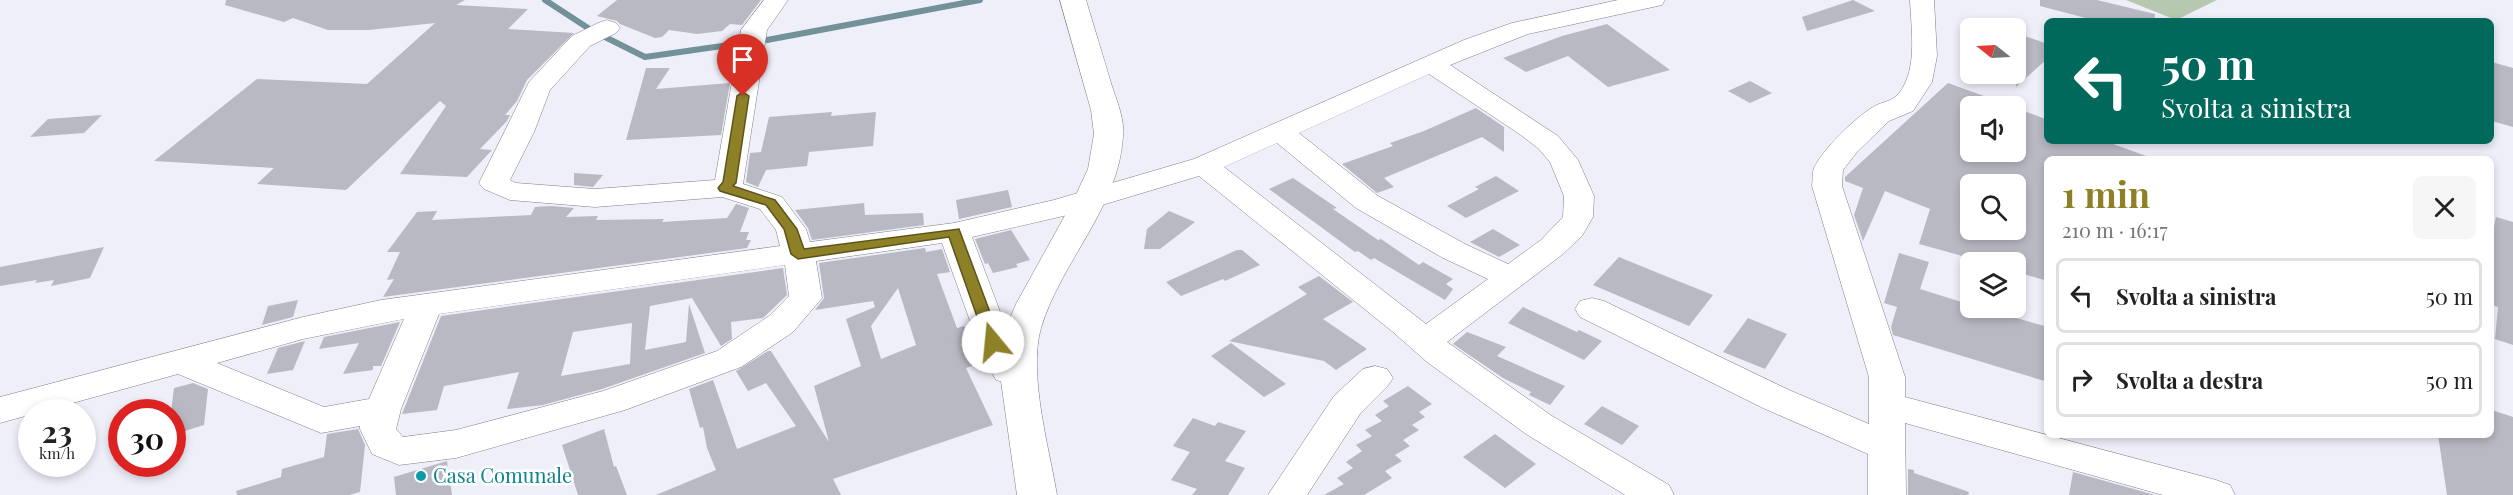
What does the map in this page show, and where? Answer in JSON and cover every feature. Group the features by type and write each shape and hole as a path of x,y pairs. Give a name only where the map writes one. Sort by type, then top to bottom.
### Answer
{"main road":[{"path":"1044,492 1018,374 1023,330 1033,304 1089,201 1103,169 1109,134 1105,110 1073,0"}],"street":[{"path":"724,188 729,183 754,30 776,0"},
{"path":"0,410 338,320 426,305 954,232 1089,201 1204,165 1473,45 1521,28 1653,0"},
{"path":"1887,495 1887,377 1827,186 1828,169 1873,122 1886,111 1901,107 1914,93 1923,71 1922,0"},
{"path":"426,305 383,409 378,429 385,444 399,452 456,444 612,400 729,359 781,324 806,298 803,271 791,229 771,203 724,188 595,198 510,191 494,183 520,132 538,88 581,40 607,28"},
{"path":"1425,342 1552,247 1571,229 1578,217 1579,196 1570,170 1548,142 1431,64"},
{"path":"1281,132 1367,202 1454,251 1510,277"},
{"path":"1204,165 1439,354 1539,425 1655,495"},
{"path":"954,232 1000,357 1008,371 1018,374"},
{"path":"1592,309 1776,399 1888,447"},
{"path":"180,361 321,420 383,409"},
{"path":"1287,495 1347,405 1375,378"},
{"path":"1888,406 2216,495"}],"green space":[{"path":"2126,0 2217,0 2180,18 2171,18"}],"building":[{"path":"226,0 465,0 456,5 528,9 508,29 574,33 527,80 517,101 505,115 510,115 507,121 480,149 492,150 467,177 400,174 446,106 440,101 346,190 257,184 274,168 154,161 257,79 367,84 435,23 369,30 328,30 293,18 284,22 225,5"},
{"path":"617,0 761,0 742,25 730,24 722,31 697,34 669,30 662,37 655,38 617,21 597,16"},
{"path":"1853,0 1875,11 1807,31 1802,17"},
{"path":"2040,0 2097,0 2155,14 2154,18 2086,18 2040,6"},
{"path":"1607,24 1670,70 1608,87 1568,56 1526,72 1503,58 1562,36"},
{"path":"2026,36 2044,43 2044,62 2026,78"},
{"path":"2494,63 2513,68 2513,127 2494,122"},
{"path":"646,68 670,68 656,89 730,83 721,135 626,140"},
{"path":"1750,81 1772,93 1750,103 1728,91"},
{"path":"1948,83 1984,96 1960,96 1960,162 2026,162 2026,112 2044,118 2044,144 2113,144 2146,156 2044,156 2044,280 2026,275 2026,252 1960,252 1960,255 1919,244 1930,209 1885,191 1863,241 1854,215 1863,188 1845,181 1845,177"},
{"path":"1476,108 1504,127 1504,152 1482,137 1384,178 1394,187 1377,193 1342,164 1393,146 1390,143"},
{"path":"832,112 831,116 876,112 873,146 809,152 807,166 766,170 758,187 746,182 750,153 761,152 769,117"},
{"path":"102,115 84,133 30,137 48,119"},
{"path":"574,173 603,175 593,187 574,185"},
{"path":"1496,176 1519,191 1466,218 1447,206 1479,189 1475,187"},
{"path":"1293,178 1378,240 1381,239 1419,265 1423,262 1453,279 1446,284 1453,289 1445,300 1374,258 1371,260 1358,251 1355,252 1269,189"},
{"path":"1008,190 1012,207 959,219 956,200"},
{"path":"864,203 865,215 923,213 924,225 812,240 808,228 795,210"},
{"path":"736,204 749,208 740,232 749,232 746,240 751,240 747,248 383,297 394,279 387,280 400,252 387,252 417,212 437,211 432,220 531,215 535,207 551,206 574,208 566,217 598,216 596,220 664,219 662,222 727,218"},
{"path":"1169,211 1195,222 1160,249 1144,249 1147,229"},
{"path":"2496,217 2513,222 2513,345 2495,339 2498,307 2494,306"},
{"path":"1493,229 1520,245 1499,257 1470,242"},
{"path":"1011,230 1030,260 1016,264 1018,267 993,273 988,263 985,264 975,239"},
{"path":"104,247 90,278 51,286 54,280 35,283 37,280 0,286 0,267"},
{"path":"925,248 926,252 942,249 950,272 937,274 957,328 964,326 972,338 975,365 966,368 993,425 833,479 841,495 656,495 716,470 707,448 703,427 700,428 689,389 713,380 737,449 796,426 766,383 748,391 736,371 768,351 771,351 829,442 814,386 861,366 846,319 875,307 873,301 815,310 824,298 819,263","holes":["898,288 916,345 881,359 871,326"]},
{"path":"1237,250 1242,250 1260,265 1225,281 1223,279 1181,296 1166,282"},
{"path":"1899,253 1929,262 1920,289 1960,302 1960,318 2016,318 2044,326 2044,381 1893,335 1891,327 1897,307 1884,303"},
{"path":"1619,257 1713,295 1689,326 1593,285"},
{"path":"783,268 787,295 763,318 731,322 732,339 721,346 692,298 650,306 645,350 686,342 689,304 705,353 602,389 543,405 507,409 519,372 444,386 437,410 402,414 441,316","holes":["632,323 630,364 561,376 573,332"]},
{"path":"1319,276 1353,302 1323,319 1367,349 1336,370 1324,361 1229,341 1307,294 1298,287"},
{"path":"298,300 293,317 262,325 268,306"},
{"path":"1523,307 1602,341 1584,360 1508,323"},
{"path":"1748,318 1787,334 1765,369 1723,352"},
{"path":"400,322 381,366 373,366 373,370 343,374 359,343 319,349 324,337"},
{"path":"1467,332 1506,347 1497,356 1565,386 1550,405 1529,395 1531,392 1503,378 1453,344"},
{"path":"305,341 293,370 267,374 278,348"},
{"path":"1231,343 1286,384 1264,397 1211,356"},
{"path":"193,383 208,389 204,425 186,431 186,399 173,399 174,388"},
{"path":"1408,386 1432,404 1419,412 1425,417 1412,425 1419,430 1403,440 1410,446 1395,455 1402,461 1385,471 1392,478 1364,495 1324,495 1344,484 1337,478 1353,468 1346,462 1362,451 1356,445 1372,436 1365,430 1382,421 1375,415 1389,406 1383,401"},
{"path":"1602,406 1639,426 1622,445 1584,424"},
{"path":"2494,411 2513,417 2513,495 2447,495 2438,438 2494,438"},
{"path":"1193,418 1215,426 1218,422 1246,431 1225,461 1245,468 1228,495 1192,495 1197,489 1171,480 1190,452 1173,446"},
{"path":"358,429 365,445 360,492 349,495 237,495 236,491 281,477 282,469 324,457 327,434"},
{"path":"604,429 614,467 616,466 627,495 578,495 562,445"},
{"path":"1495,434 1536,464 1505,488 1463,457"},
{"path":"447,461 452,495 396,495 394,477"},
{"path":"1908,469 1969,492 1968,495 1908,495"},
{"path":"2073,472 2155,495 2069,495"}],"waterway":[{"path":"545,0 588,28"},
{"path":"767,40 980,0"},
{"path":"605,37 645,57 736,44"}],"place":[{"name":"Casa Comunale","path":"421,476"}],"route":[{"path":"743,96 729,183 724,188 771,203 791,229 798,254 954,232 993,342"}]}
